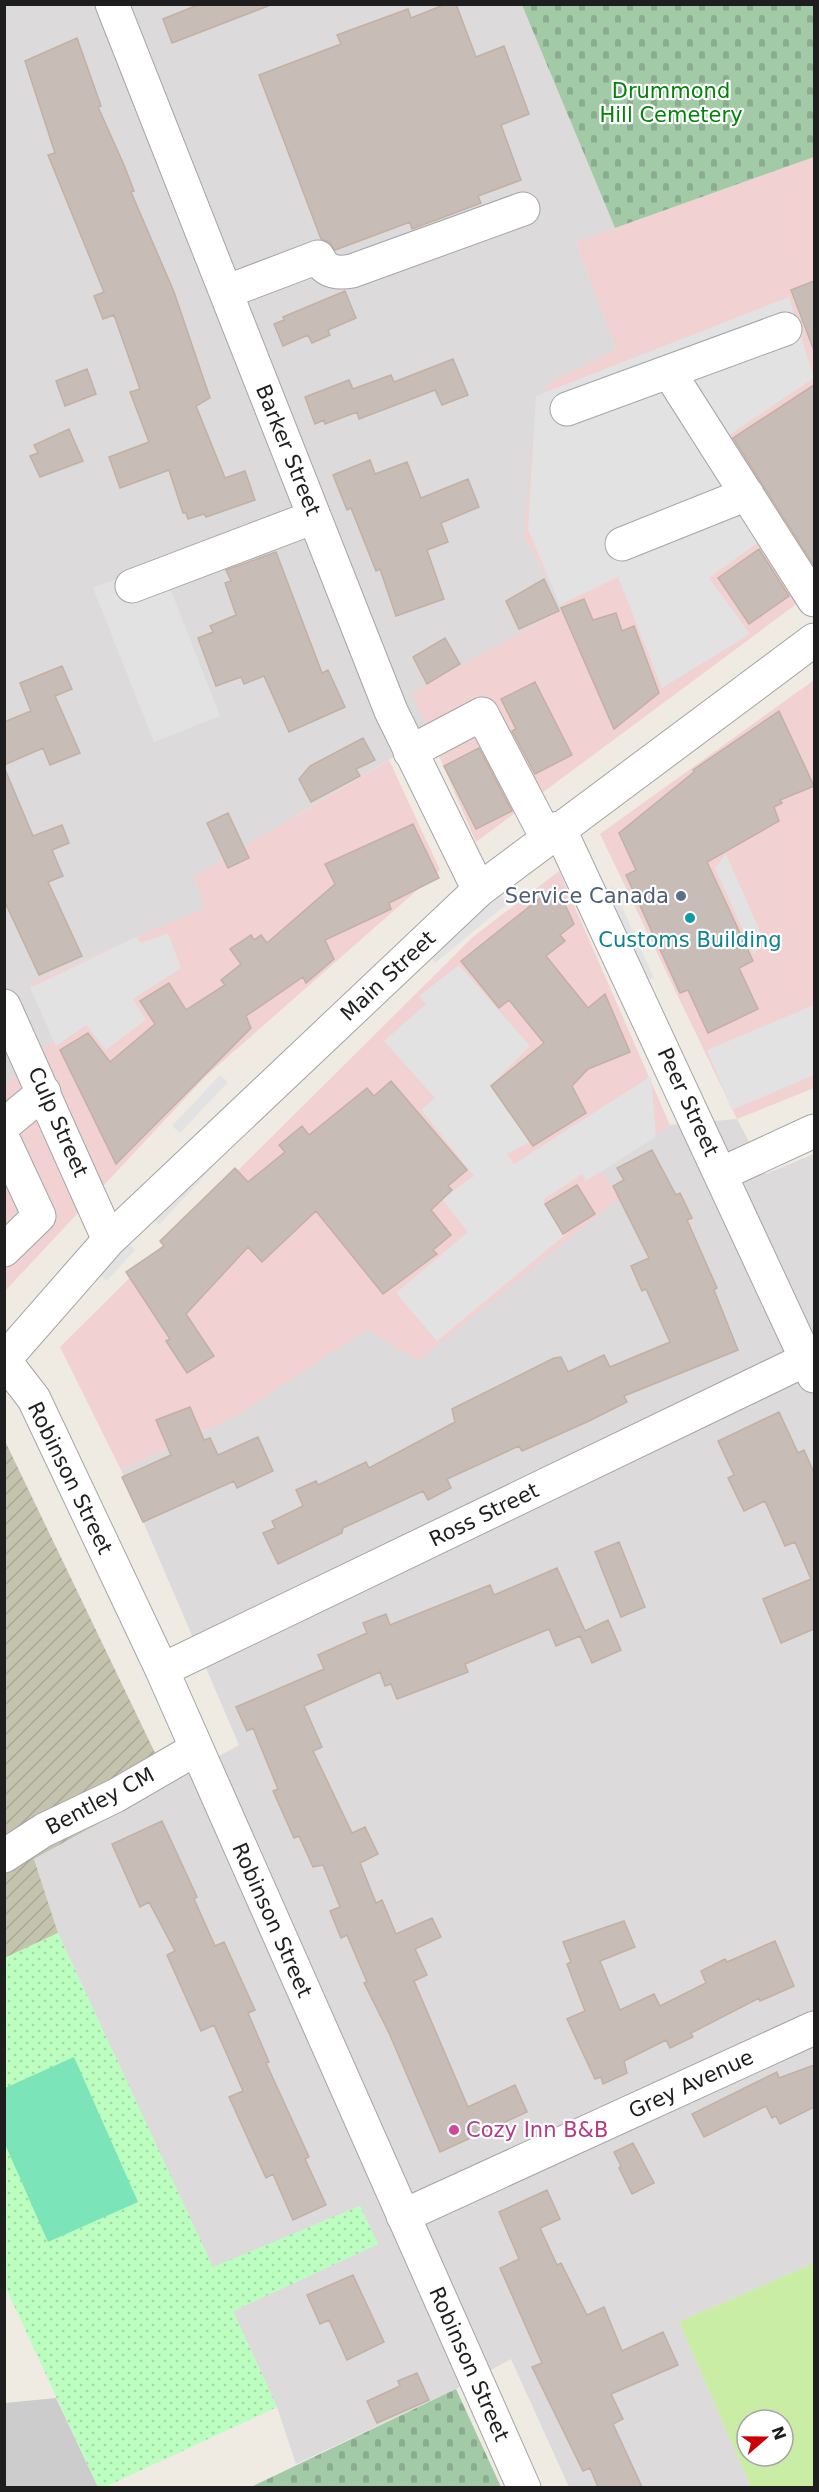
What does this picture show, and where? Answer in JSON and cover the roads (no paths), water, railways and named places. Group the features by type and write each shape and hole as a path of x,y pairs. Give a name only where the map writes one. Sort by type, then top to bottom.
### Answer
{"street":[{"name":"Barker Street","path":"112,4 391,711 479,890"},
{"path":"226,292 318,257 322,266 330,271 342,273 351,271 523,209"},
{"path":"567,409 784,329"},
{"path":"669,372 814,600"},
{"path":"622,544 747,494"},
{"path":"132,586 314,517"},
{"name":"Main Street","path":"4,1360 109,1240 479,890 814,640"},
{"name":"Peer Street","path":"410,752 482,714 553,833 721,1174 811,1368"},
{"name":"Culp Street","path":"4,1006 109,1240"},
{"path":"4,1125 44,1092"},
{"path":"721,1174 814,1131"},
{"path":"4,1141 39,1216 4,1250"},
{"name":"Robinson Street","path":"4,1360 34,1399 162,1670 524,2487"},
{"name":"Ross Street","path":"162,1670 811,1368"},
{"name":"Bentley CM","path":"4,1856 44,1830 115,1796 196,1749"},
{"name":"Grey Avenue","path":"404,2216 814,2028"}],"place":[{"name":"Service Canada","path":"681,896"},
{"name":"Customs Building","path":"690,918"},
{"name":"Cozy Inn B&B","path":"454,2130"}],"park label":[{"name":"Drummond Hill Cemetery","path":"671,103"}]}
